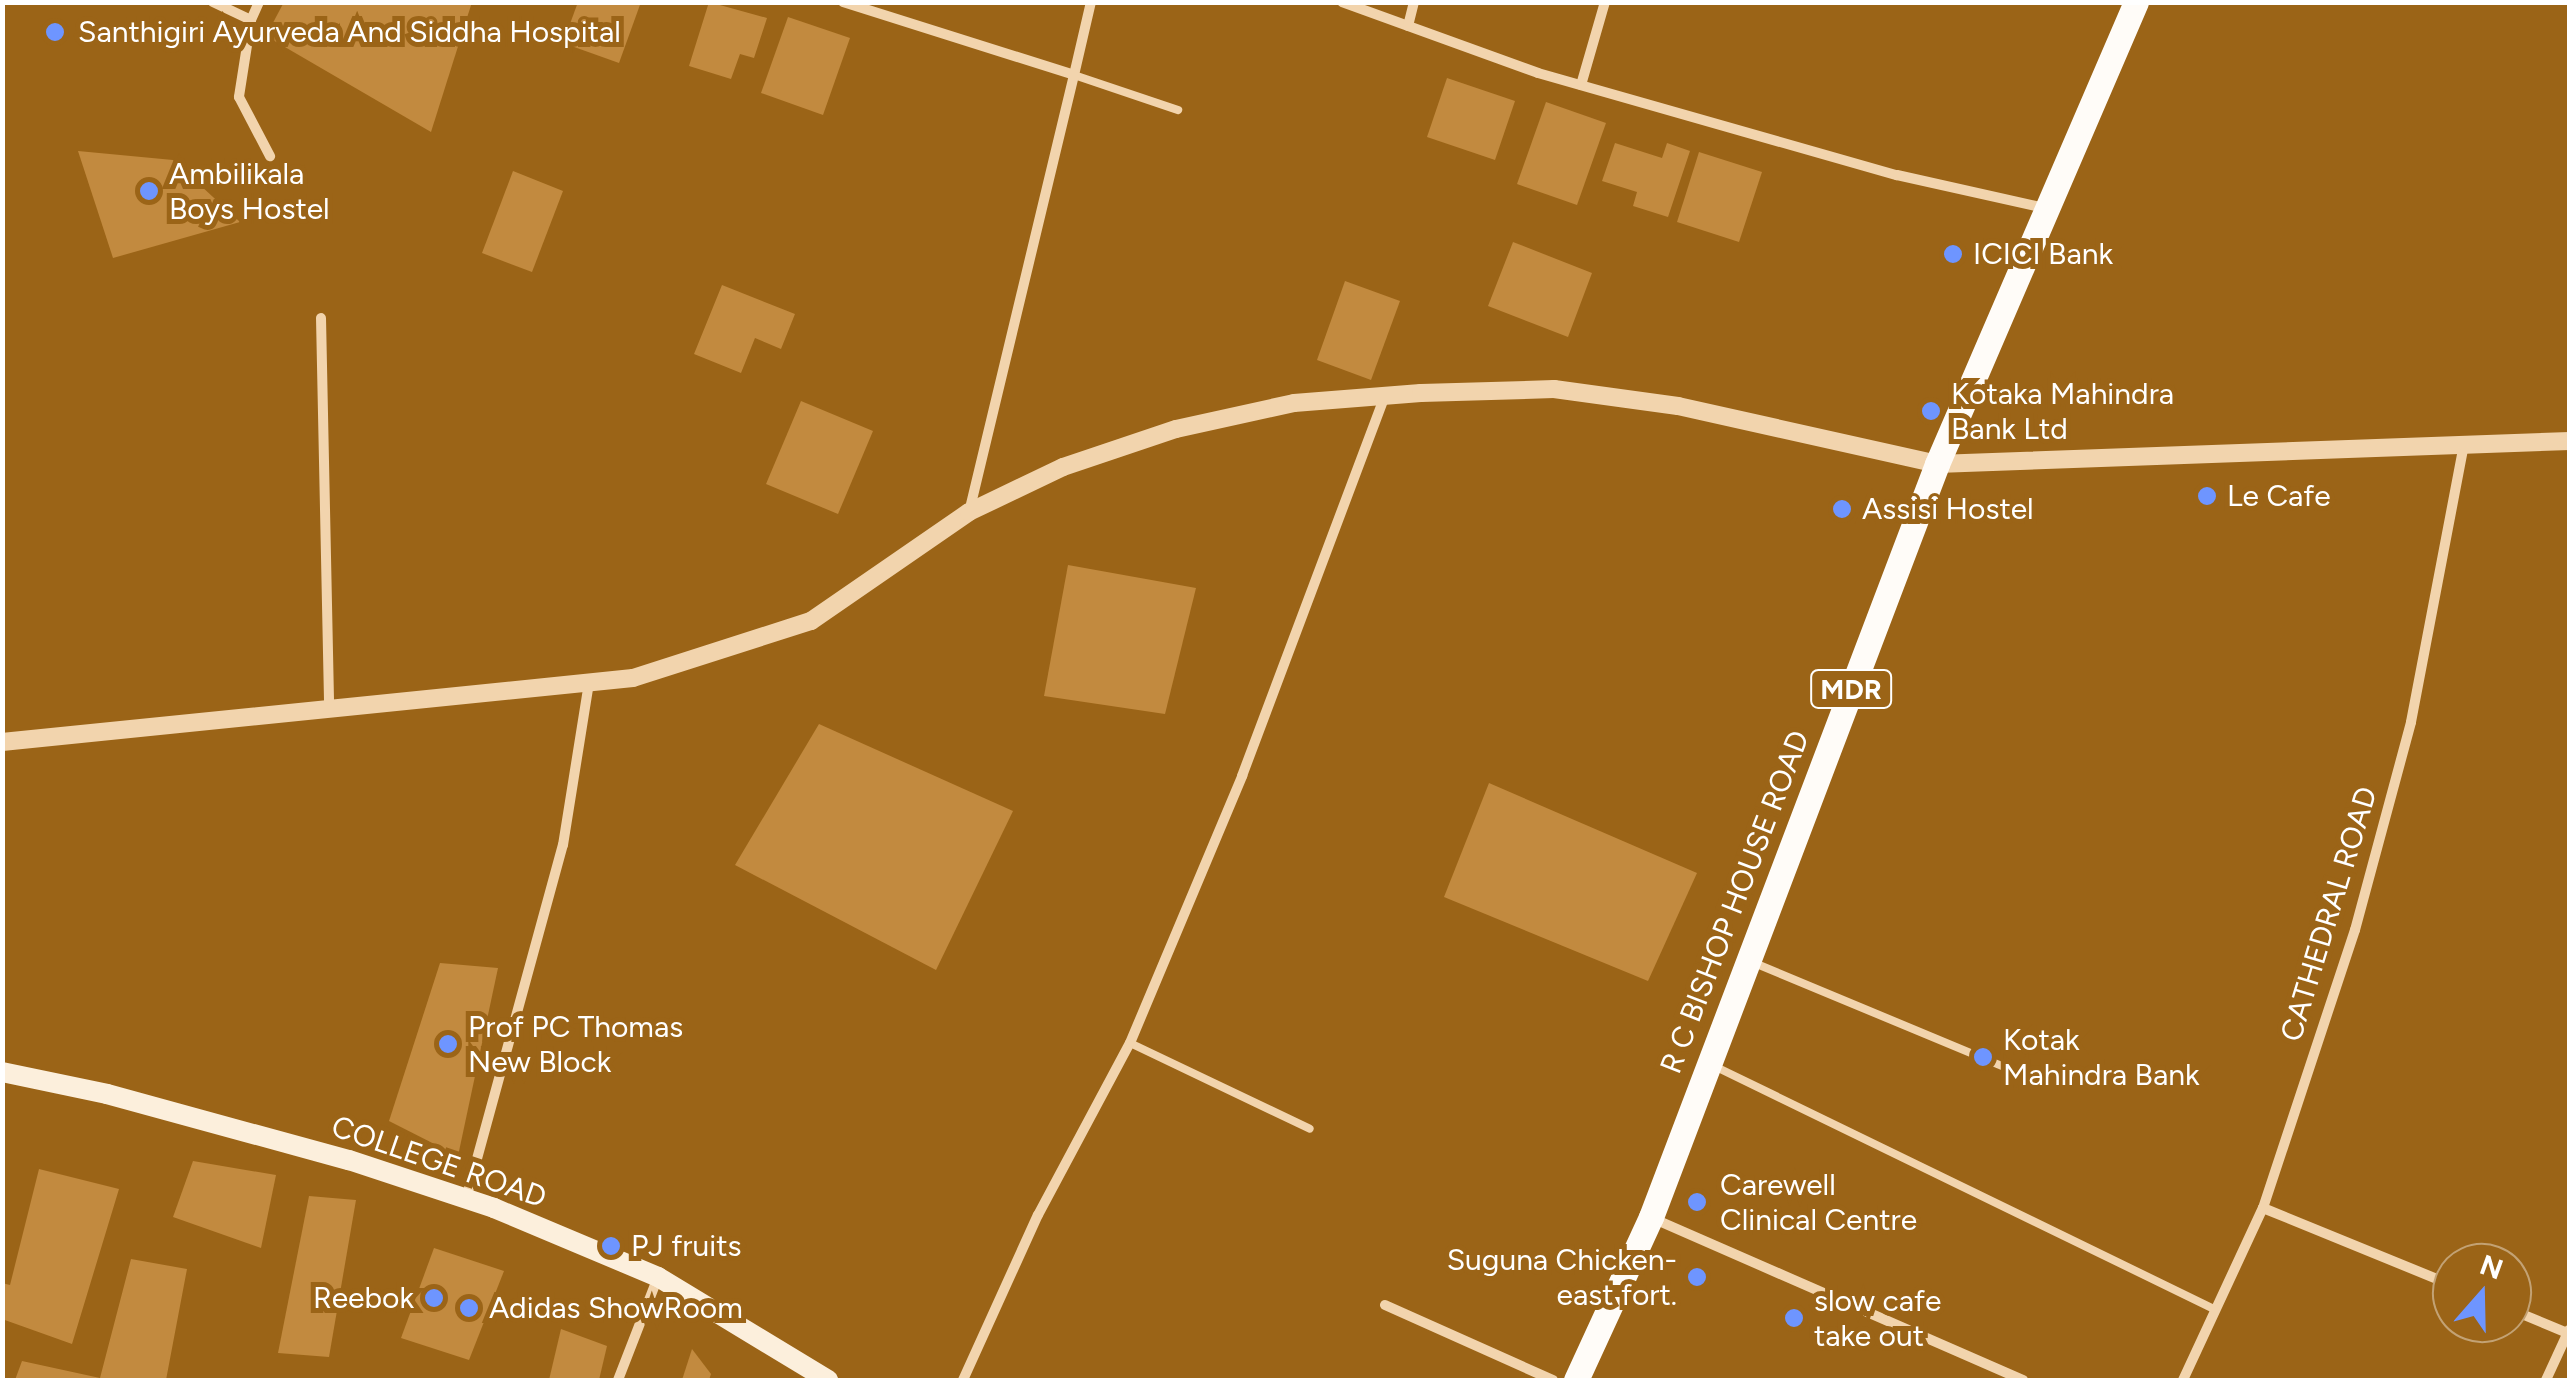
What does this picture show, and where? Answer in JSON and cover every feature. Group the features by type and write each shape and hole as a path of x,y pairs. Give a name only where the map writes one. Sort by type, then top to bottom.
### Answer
{"main road":[{"name":"R C BISHOP HOUSE ROAD","path":"1576,1380 1651,1218 1937,464 2136,2"},
{"name":"COLLEGE ROAD","path":"2,1072 108,1094 466,1198 658,1277 828,1380"}],"street":[{"path":"212,2 251,20"},
{"path":"259,2 251,20 239,97 270,156"},
{"path":"843,2 1074,75"},
{"path":"969,512 1091,2"},
{"path":"1342,2 1580,85 1898,175 2047,209"},
{"path":"1408,26 1414,2"},
{"path":"1580,85 1605,2"},
{"path":"321,318 329,709"},
{"path":"2,742 633,678 811,621 969,512 1063,467 1176,430 1294,403 1554,389 1678,406 1937,464 2570,440"},
{"path":"963,1380 1038,1215 1130,1043 1242,776 1385,396"},
{"name":"CATHEDRAL ROAD","path":"2183,1380 2262,1208 2355,930 2411,722 2464,443"},
{"path":"466,1198 563,845 589,683"},
{"path":"2262,1208 2432,1278"},
{"path":"1651,1218 2023,1380"},
{"path":"618,1380 658,1277"},
{"path":"1385,1305 1554,1380"},
{"path":"2532,1318 2567,1331 2546,1380"}],"lane":[{"path":"1074,75 1178,110"},
{"path":"1747,960 2002,1066"},
{"path":"1130,1043 1310,1129"},
{"path":"1708,1063 2216,1310"}],"building":[{"path":"284,2 472,2 431,132 266,36"},
{"path":"578,2 641,2 619,63 563,43"},
{"path":"709,2 767,18 754,58 740,54 731,79 689,66"},
{"path":"788,17 850,38 823,115 761,93"},
{"path":"1447,78 1515,101 1495,160 1427,137"},
{"path":"1546,102 1606,123 1577,205 1517,184"},
{"path":"1615,143 1662,158 1667,143 1690,151 1668,217 1633,206 1637,192 1602,181"},
{"name":"Ambilikala Boys Hostel","path":"78,151 173,160 240,222 113,258"},
{"path":"1699,152 1762,172 1739,242 1677,222"},
{"path":"513,171 563,191 532,272 482,253"},
{"path":"1513,242 1592,273 1568,337 1488,306"},
{"path":"1345,281 1400,301 1371,380 1317,360"},
{"path":"722,285 795,314 781,349 755,338 741,373 694,354"},
{"path":"801,401 873,431 838,514 766,484"},
{"path":"1068,565 1196,588 1165,714 1044,696"},
{"path":"819,724 1013,811 936,970 735,865"},
{"path":"1489,783 1697,873 1648,981 1444,897"},
{"name":"Prof PC Thomas New Block","path":"440,963 498,968 458,1156 389,1121"},
{"path":"193,1161 276,1175 261,1248 173,1217"},
{"path":"39,1169 119,1189 72,1344 2,1319 2,1283 10,1285"},
{"path":"309,1196 356,1200 329,1357 278,1353"},
{"path":"434,1248 504,1271 469,1360 401,1338"},
{"path":"131,1259 187,1269 166,1380 15,1380 22,1361 100,1378"},
{"path":"561,1329 607,1346 599,1380 549,1380"},
{"path":"692,1349 711,1374 709,1380 682,1380"}],"place":[{"name":"Santhigiri Ayurveda And Siddha Hospital","path":"55,32"},
{"name":"Ambilikala Boys Hostel","path":"149,191"},
{"name":"ICICI Bank","path":"1953,254"},
{"name":"Kotaka Mahindra Bank Ltd","path":"1931,411"},
{"name":"Le Cafe","path":"2207,496"},
{"name":"Assisi Hostel","path":"1842,509"},
{"name":"Prof PC Thomas New Block","path":"448,1044"},
{"name":"Kotak Mahindra Bank","path":"1983,1057"},
{"name":"Carewell Clinical Centre","path":"1697,1202"},
{"name":"PJ fruits","path":"611,1246"},
{"name":"Suguna Chicken- east fort.","path":"1697,1277"},
{"name":"Reebok","path":"434,1298"},
{"name":"Adidas ShowRoom","path":"469,1308"},
{"name":"slow cafe take out","path":"1794,1318"}]}
